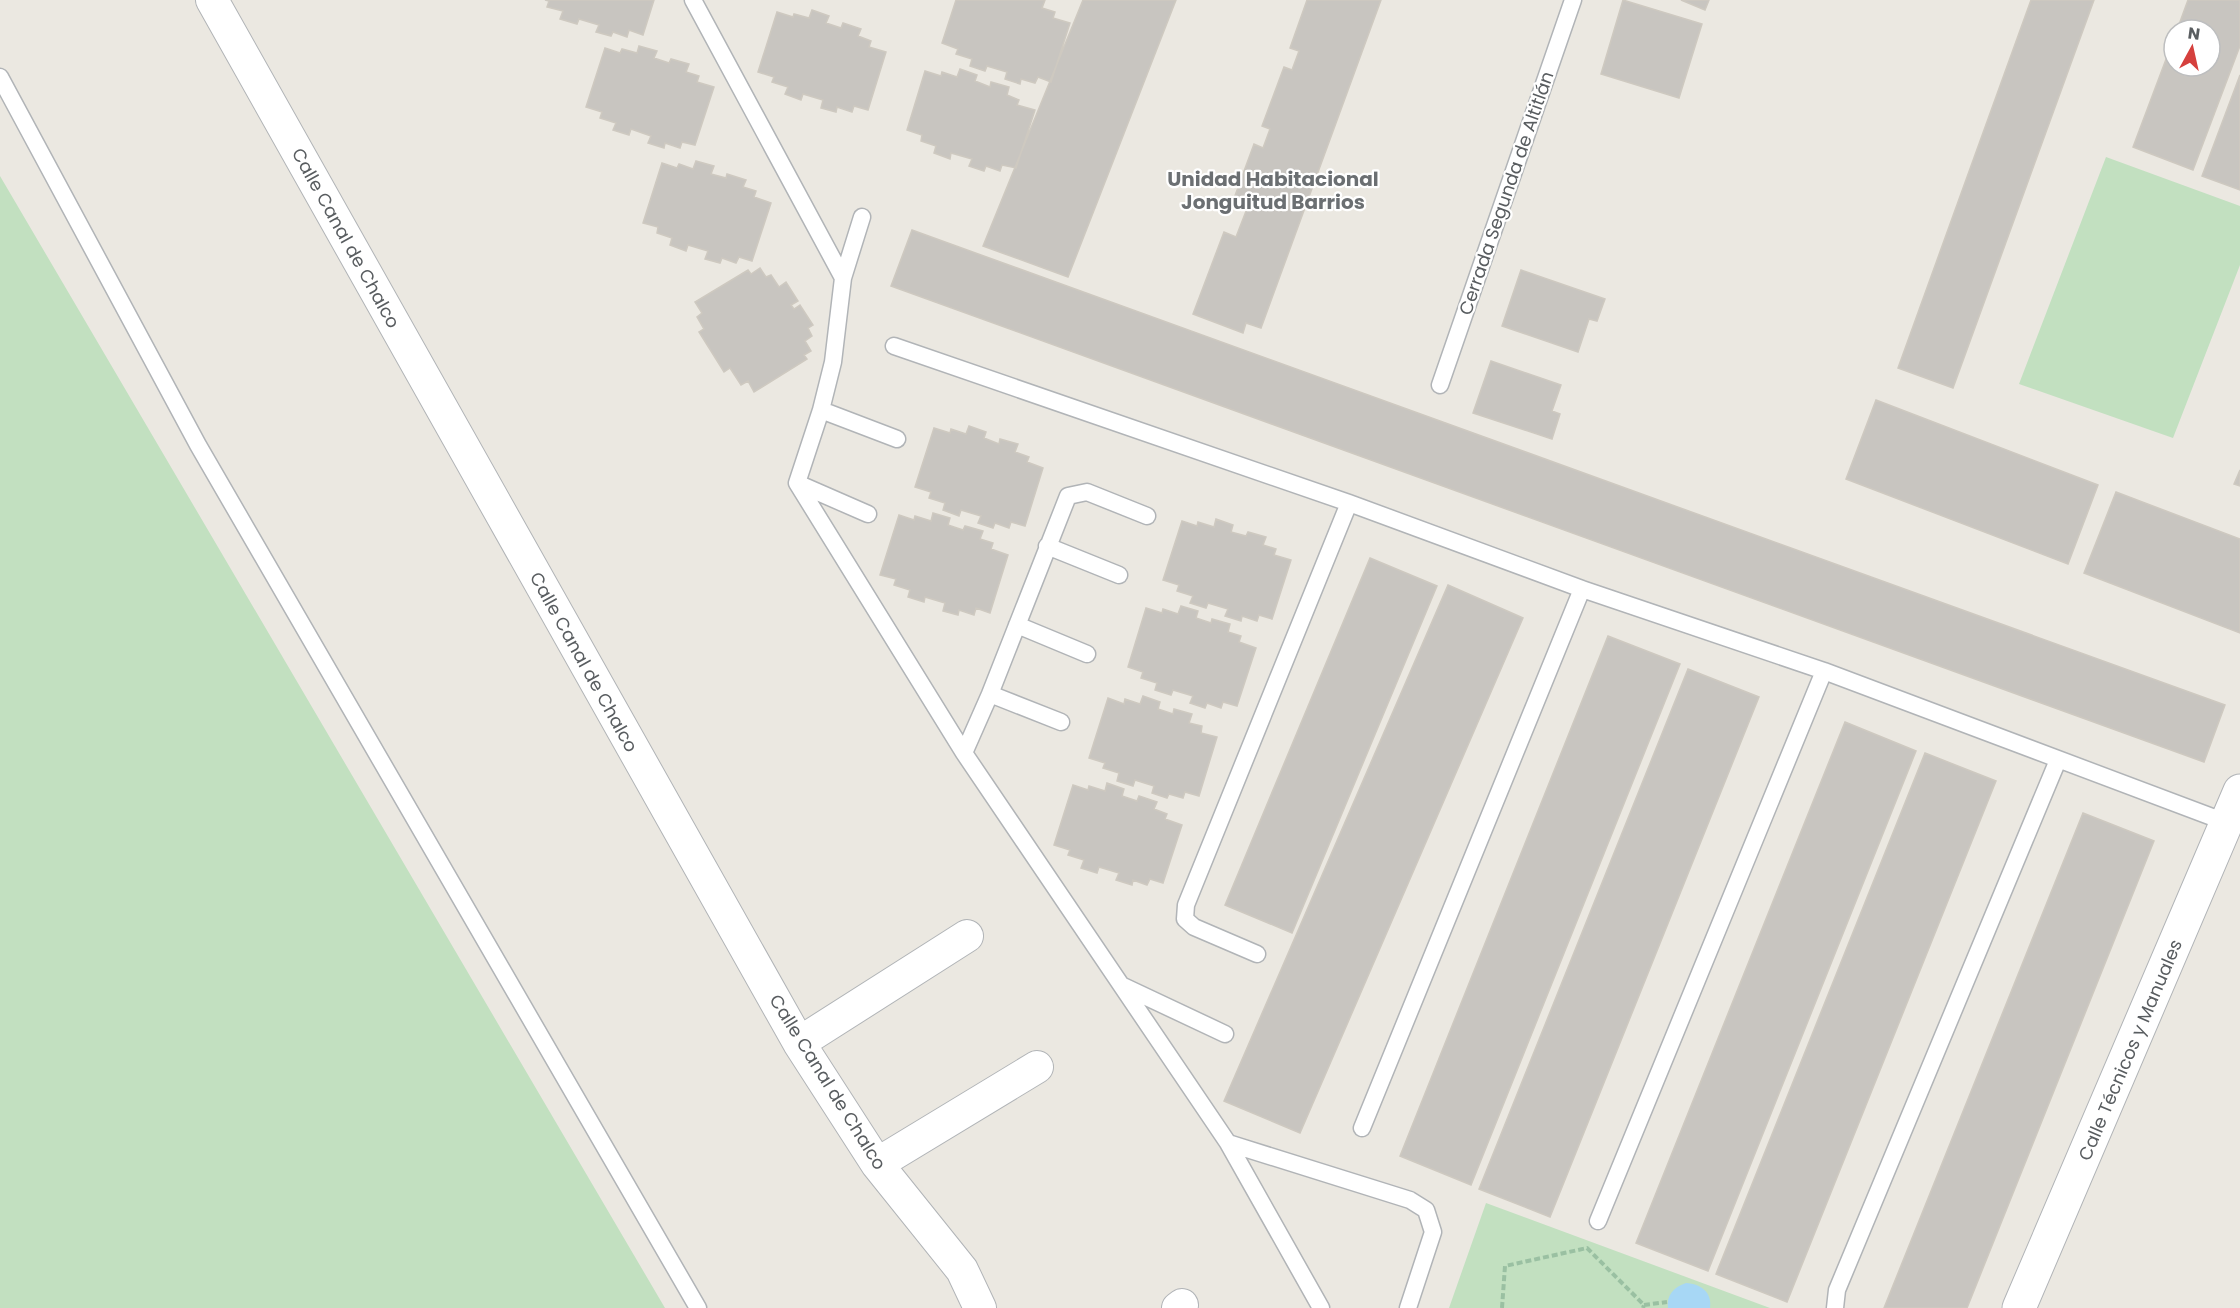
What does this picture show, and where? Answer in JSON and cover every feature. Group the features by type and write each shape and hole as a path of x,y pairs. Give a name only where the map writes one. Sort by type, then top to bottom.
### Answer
{"street":[{"name":"Calle Canal de Chalco","path":"212,0 799,1043 877,1164 962,1270 980,1308"},
{"name":"Calle Técnicos y Manuales","path":"2019,1308 2240,792"},
{"path":"799,1043 966,936"},
{"path":"877,1164 1037,1067"}],"lane":[{"path":"693,0 843,278"},
{"name":"Cerrada Segunda de Altitlán","path":"1440,385 1572,0"},
{"path":"0,77 198,445 698,1308"},
{"path":"796,483 821,410 833,362 843,278 862,218"},
{"path":"894,346 1349,503 1582,589 1824,671 2228,823"},
{"path":"821,410 897,439"},
{"path":"796,483 868,514"},
{"path":"796,483 964,753 1228,1143 1321,1308"},
{"path":"964,753 990,694 1068,496 1087,492 1147,516"},
{"path":"1257,954 1194,927 1185,919 1186,905 1349,503"},
{"path":"1047,546 1119,575"},
{"path":"1362,1128 1582,589"},
{"path":"1017,625 1087,654"},
{"path":"1598,1221 1824,671"},
{"path":"990,694 1061,722"},
{"path":"1835,1308 1837,1290 2058,760"},
{"path":"1120,984 1225,1034"},
{"path":"1228,1143 1410,1200 1426,1210 1433,1232 1408,1308"}],"path":[{"path":"1502,1308 1505,1266 1587,1248 1644,1306 1667,1302"}],"green space":[{"path":"2106,157 2240,206 2240,265 2173,438 2019,384"},
{"path":"0,176 665,1308 0,1308"},
{"path":"1486,1203 1770,1308 1449,1308"}],"water":[{"path":"1686,1283 1701,1287 1707,1293 1710,1308 1668,1308 1668,1299 1672,1292"}],"building":[{"path":"545,0 654,0 643,35 629,30 627,37 613,32 611,36 596,32 599,25 579,19 577,24 560,19 563,11 547,7 549,1"},
{"path":"956,0 1045,0 1042,8 1055,12 1053,18 1070,23 1051,82 1038,77 1035,83 1021,79 1020,84 1005,79 1007,72 987,66 985,71 970,66 972,59 956,54 958,49 942,43"},
{"path":"1083,0 1176,0 1068,277 983,246"},
{"path":"1307,0 1381,0 1261,328 1246,323 1243,333 1193,314 1224,232 1236,237 1248,206 1233,201 1254,144 1263,148 1270,129 1262,126 1284,67 1292,70 1299,51 1290,48"},
{"path":"1623,0 1702,24 1679,98 1601,74"},
{"path":"1681,0 1709,0 1705,10"},
{"path":"2031,0 2094,0 1953,388 1898,368"},
{"path":"2188,0 2240,0 2240,46 2193,170 2133,147 2162,70 2162,78 2222,78 2222,18 2181,18"},
{"path":"812,10 829,16 826,23 841,28 843,23 861,29 858,36 871,41 869,47 886,52 868,110 854,106 852,112 837,107 836,112 821,108 823,100 803,94 801,100 785,94 788,87 772,82 774,77 758,72 777,12 793,17 794,14 809,18"},
{"path":"639,46 657,51 654,58 669,63 671,59 689,64 686,72 699,76 697,82 714,87 695,145 682,142 680,148 665,143 664,148 648,143 651,136 631,129 629,135 613,130 616,123 600,118 602,112 586,107 605,48 620,53 622,49 637,53"},
{"path":"960,69 977,75 975,81 990,87 991,82 1009,87 1007,95 1019,100 1017,105 1035,110 1016,168 1002,165 1000,171 986,166 984,171 969,166 972,159 951,153 950,159 934,153 936,146 921,141 922,135 907,130 925,71 941,76 942,72 957,77"},
{"path":"2240,75 2240,190 2202,176"},
{"path":"696,161 714,166 711,174 726,178 727,174 746,180 743,187 756,191 754,197 771,203 752,261 739,257 736,263 722,258 720,263 705,259 708,251 688,245 686,251 670,245 672,238 657,233 658,227 643,223 662,163 677,168 679,164 693,169"},
{"path":"912,230 2225,705 2204,762 891,286"},
{"path":"760,268 766,277 771,275 779,287 786,282 798,301 791,305 794,309 800,305 813,325 808,328 812,336 805,341 811,351 804,355 807,359 754,392 748,381 741,385 730,368 724,372 699,332 704,329 697,317 702,313 695,302 748,270 751,274"},
{"path":"1521,270 1605,299 1597,321 1589,319 1578,352 1502,326"},
{"path":"1491,361 1561,385 1552,411 1560,414 1552,439 1473,413"},
{"path":"1876,400 2098,485 2068,564 1846,479"},
{"path":"969,426 986,432 984,438 999,444 1000,439 1018,444 1015,452 1029,457 1027,462 1043,468 1025,526 1011,522 1009,528 995,523 993,528 978,523 981,516 961,510 959,516 943,510 945,503 929,498 931,492 915,487 934,428 950,433 951,429 966,434"},
{"path":"2240,470 2240,486 2234,484"},
{"path":"2116,492 2240,539 2240,633 2084,573"},
{"path":"933,513 950,518 948,525 963,530 965,526 983,531 980,539 993,543 991,549 1008,555 990,613 976,608 974,615 959,610 958,615 943,611 945,603 925,597 924,602 908,597 910,590 894,585 896,579 880,575 899,515 914,520 915,516 931,521"},
{"path":"1216,519 1233,525 1231,532 1246,536 1248,532 1266,537 1263,545 1276,549 1274,555 1291,560 1272,619 1259,615 1257,621 1242,616 1241,621 1225,616 1228,609 1208,603 1206,608 1190,603 1193,596 1177,591 1179,585 1163,580 1182,521 1197,526 1198,522 1214,527"},
{"path":"1370,558 1437,586 1292,933 1225,905"},
{"path":"1448,585 1523,618 1300,1133 1224,1101"},
{"path":"1181,606 1198,611 1196,618 1211,623 1212,619 1230,624 1228,632 1241,636 1239,642 1256,648 1237,706 1223,702 1221,708 1207,703 1205,708 1190,703 1193,696 1173,690 1171,695 1155,690 1157,683 1141,678 1143,672 1128,667 1146,608 1162,613 1163,609 1178,614"},
{"path":"1608,636 1680,664 1471,1185 1400,1156"},
{"path":"1688,669 1759,697 1550,1217 1479,1189"},
{"path":"1143,696 1160,702 1158,709 1173,714 1174,709 1192,714 1189,723 1202,726 1201,733 1217,737 1199,796 1185,792 1183,798 1169,794 1167,798 1152,793 1154,786 1135,780 1133,786 1117,781 1119,773 1103,768 1105,763 1089,758 1108,698 1124,704 1125,699 1140,704"},
{"path":"1845,722 1916,751 1708,1271 1636,1243"},
{"path":"1925,753 1996,781 1787,1302 1716,1274"},
{"path":"1107,783 1124,789 1122,796 1137,801 1139,796 1157,802 1154,809 1167,814 1165,819 1182,825 1163,883 1150,879 1147,885 1133,880 1132,885 1116,880 1119,873 1099,867 1097,873 1081,868 1084,860 1068,855 1070,850 1054,845 1073,785 1088,790 1089,786 1105,791"},
{"path":"2083,813 2154,841 1967,1308 1884,1308"}],"district":[{"name":"Unidad Habitacional Jonguitud Barrios","path":"1273,190"}]}
